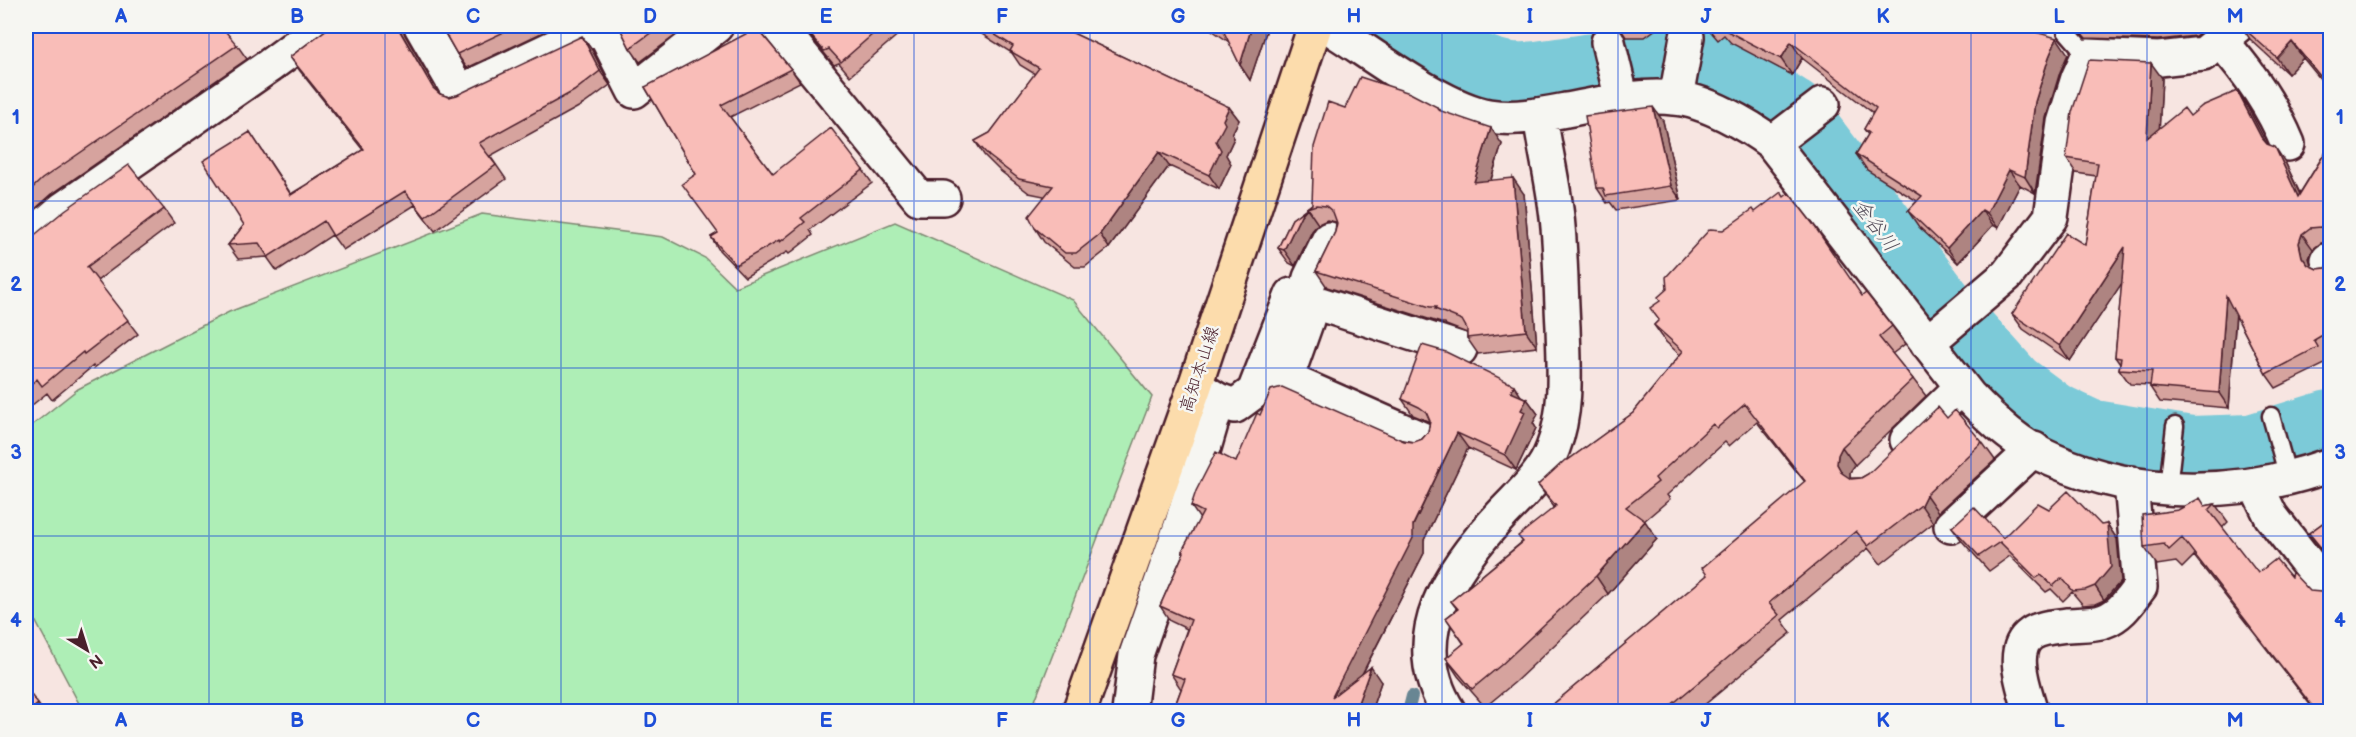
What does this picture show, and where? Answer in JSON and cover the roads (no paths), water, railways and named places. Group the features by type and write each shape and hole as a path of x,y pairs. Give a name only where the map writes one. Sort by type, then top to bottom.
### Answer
{"main road":[{"name":"高知本山線","path":"1079,711 1206,393 1315,26"}],"street":[{"path":"26,241 63,209 323,26"},
{"path":"421,26 459,92 600,26 634,91 716,26"},
{"path":"778,26 919,198 943,198"},
{"path":"1330,26 1430,92 1474,114 1509,119 1540,115 1621,94 1677,91 1776,140 1931,339 1962,387 1994,421 2051,460 2081,471 2131,483 2169,480 2197,490 2256,485 2286,471 2331,465"},
{"path":"1931,339 2007,275 2051,218 2064,123 2078,78 2088,56 2159,59 2203,54 2229,33 2241,63 2262,92 2288,144"},
{"path":"1677,91 1687,37"},
{"path":"1608,42 1621,94"},
{"path":"1776,140 1823,104"},
{"path":"1436,705 1430,633 1437,604 1448,581 1503,513 1542,471 1554,447 1561,416 1565,373 1558,226 1540,115"},
{"path":"1329,239 1310,278 1304,299 1307,320 1286,378 1422,439"},
{"path":"1129,711 1136,655 1182,523 1206,393 1235,405 1254,392 1292,295 1460,349"},
{"path":"1885,461 1962,387"},
{"path":"1951,526 2034,449"},
{"path":"2031,711 2020,672 2022,642 2041,629 2104,621 2123,610 2140,587 2131,483"},
{"path":"2256,485 2271,516 2331,592"}],"lane":[{"path":"2066,31 2088,56"},
{"path":"2271,416 2286,471"},
{"path":"2169,480 2175,426"}],"waterway":[{"name":"金谷川","path":"1407,26 1457,59 1497,76 1528,78 1625,65 1670,62 1685,63 1711,70 1759,93 1792,114 1943,312 2011,388 2050,417 2088,435 2191,452 2252,450 2330,426"},
{"path":"1514,79 1528,103"},
{"path":"1408,712 1412,696"}]}
